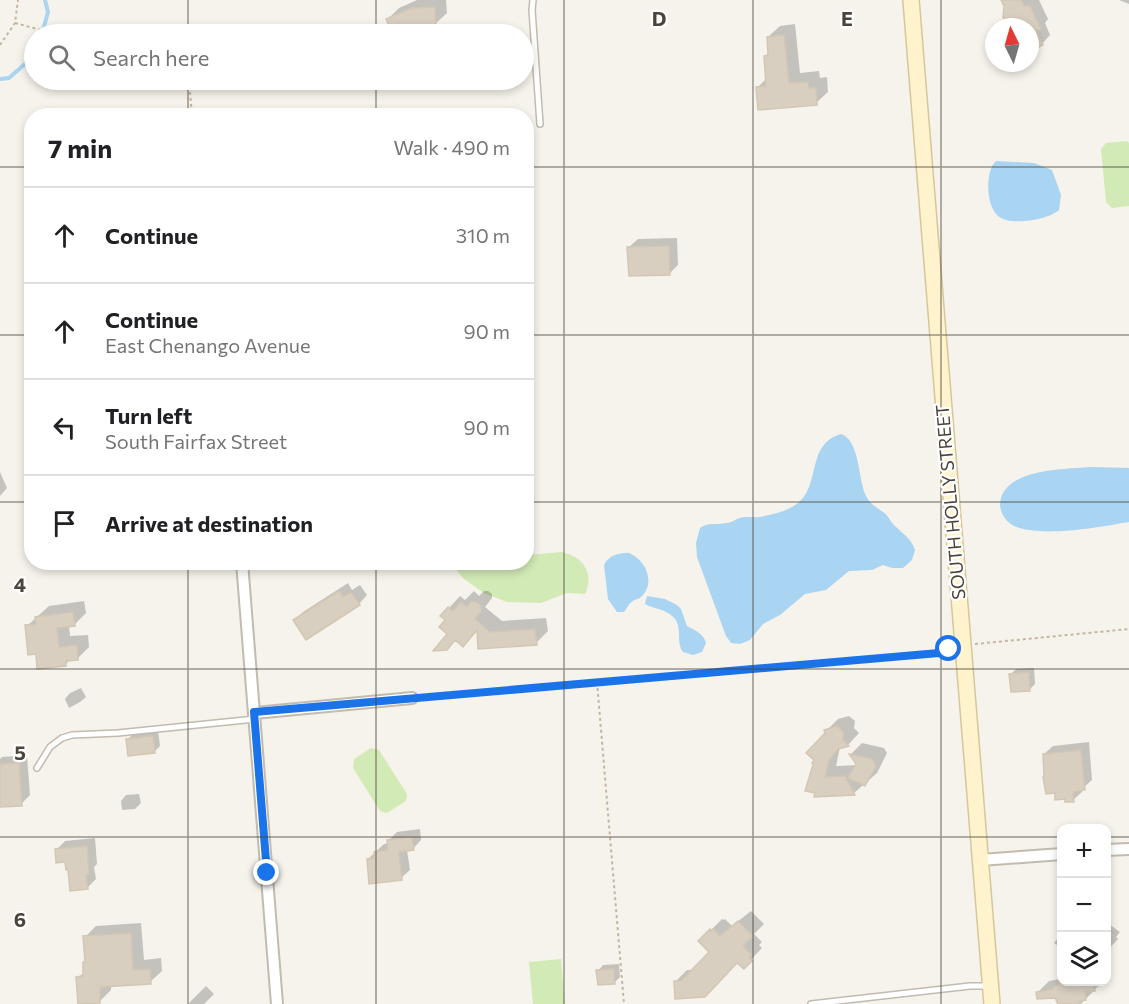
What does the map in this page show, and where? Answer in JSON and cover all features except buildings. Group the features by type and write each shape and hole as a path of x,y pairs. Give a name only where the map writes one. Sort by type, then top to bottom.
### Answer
{"street":[{"name":"SOUTH HOLLY STREET","path":"911,0 992,1004"},
{"path":"243,570 277,1004"},
{"path":"254,716 412,698"},
{"path":"1111,850 1129,849"},
{"path":"980,861 1057,854"}],"lane":[{"path":"533,24 534,0"},
{"path":"534,38 540,124"},
{"path":"37,768 50,747 62,738 72,735 118,733 254,716"},
{"path":"811,1004 970,986 990,986"}],"path":[{"path":"0,45 15,23 18,0"},
{"path":"15,23 24,26"},
{"path":"190,90 191,108"},
{"path":"412,698 939,653 963,645 1129,629"},
{"path":"597,682 624,1004"}],"green space":[{"path":"1127,141 1129,143 1129,206 1112,208 1106,202 1101,149 1106,143"},
{"path":"562,552 576,558 588,573 588,586 585,594 567,593 541,603 507,602 484,593 464,579 456,570 534,570 534,554"},
{"path":"371,748 379,750 407,794 406,801 387,813 380,811 353,768 354,759"},
{"path":"561,959 565,1004 533,1004 529,962"}],"water":[{"path":"996,161 1034,163 1052,170 1061,195 1059,210 1046,217 1028,221 1002,219 993,210 988,188 990,172"},
{"path":"841,434 852,444 866,496 911,542 915,550 912,560 903,568 883,565 872,570 849,571 826,590 805,594 780,615 763,624 750,640 740,644 731,643 726,636 697,557 696,543 700,528 709,524 729,523 742,517 769,515 794,506 810,486 818,455 823,446 830,439"},
{"path":"1092,467 1129,468 1129,522 1071,530 1040,531 1014,526 1002,514 1000,504 1004,492 1012,483 1023,477 1052,470"},
{"path":"629,553 640,560 644,566 648,584 641,597 629,604 624,612 617,612 608,599 604,565 614,555"},
{"path":"647,596 665,599 681,609 687,626 699,633 705,640 702,652 693,655 683,652 676,620 666,612 645,604"}],"waterway":[{"path":"45,0 48,12 45,24"},
{"path":"0,79 9,78 24,65"}],"route":[{"path":"267,873 254,712 939,653 949,649"}]}
